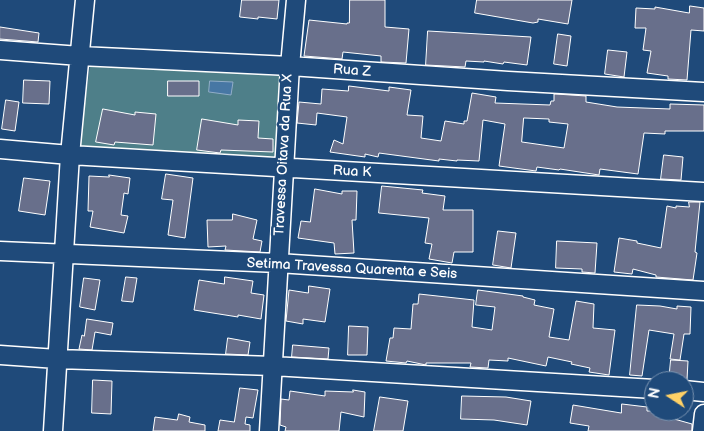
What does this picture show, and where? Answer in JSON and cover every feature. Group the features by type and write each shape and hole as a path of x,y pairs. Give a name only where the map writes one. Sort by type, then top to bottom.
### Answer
{"street":[{"path":"53,431 70,155 85,0"},
{"name":"Travessa Oitava da Rua X","path":"269,431 290,66 296,0"},
{"name":"Rua Z","path":"0,50 80,56 290,66 508,82 704,92"},
{"name":"Rua K","path":"0,149 70,155 704,192"},
{"name":"Setima Travessa Quarenta e Seis","path":"0,251 278,264 704,291"},
{"path":"0,354 57,359 272,366 644,388"},
{"path":"702,431 704,414"}],"green space":[{"path":"90,64 280,76 277,161 79,151"}],"water":[{"path":"210,81 233,82 231,95 209,92"}],"building":[{"path":"242,0 279,0 277,19 240,17"},
{"path":"350,0 385,0 385,27 409,29 406,63 381,62 381,56 343,52 342,59 304,56 309,20 347,24 349,23"},
{"path":"477,0 572,0 568,24 538,19 538,22 533,23 475,13"},
{"path":"690,6 704,8 704,31 691,30 687,80 668,79 668,76 647,73 651,51 643,50 646,28 635,28 636,8 655,9 655,7 689,13"},
{"path":"0,27 39,33 38,42 0,39"},
{"path":"428,31 531,37 527,65 466,61 465,67 426,65"},
{"path":"558,34 571,36 567,66 554,64"},
{"path":"608,50 627,52 624,77 605,74"},
{"path":"24,80 50,81 49,104 23,103"},
{"path":"168,81 199,81 199,96 168,96"},
{"path":"349,86 389,91 389,87 411,90 407,115 423,116 421,138 441,141 445,121 464,124 464,121 467,121 472,93 496,97 495,103 550,105 551,101 554,101 554,94 556,94 586,96 586,102 617,107 670,109 670,104 704,105 704,131 665,131 665,134 644,133 638,174 600,169 599,175 560,169 537,167 536,171 499,166 505,124 483,120 479,161 439,159 439,161 379,153 378,157 365,154 365,157 330,152 334,140 343,144 347,117 317,113 316,125 297,123 299,102 321,104 322,89 348,91","holes":["524,118 549,119 549,122 568,124 564,148 522,142"]},
{"path":"6,100 19,102 15,131 2,129"},
{"path":"103,109 135,115 135,112 156,114 153,145 115,142 114,145 96,142"},
{"path":"202,119 238,125 238,120 259,121 258,138 273,139 273,152 221,150 220,153 197,150"},
{"path":"664,155 683,157 681,180 661,179"},
{"path":"166,174 193,178 185,238 168,235 173,200 162,199"},
{"path":"109,175 130,178 128,194 124,193 121,215 128,216 124,233 90,227 93,211 88,211 89,176 109,177"},
{"path":"24,178 50,181 45,215 19,211"},
{"path":"382,186 423,190 422,193 445,196 443,210 473,210 473,252 454,252 452,263 429,259 432,244 425,243 429,218 379,213"},
{"path":"315,189 342,194 342,191 357,191 356,220 352,220 354,253 335,254 334,243 298,238 301,221 310,222"},
{"path":"689,202 700,202 695,252 697,253 693,280 656,277 656,275 633,269 632,274 614,272 619,238 661,248 667,206 676,208 676,206 689,207"},
{"path":"233,214 257,220 253,239 262,241 260,252 225,250 226,246 208,247 207,220 232,220"},
{"path":"498,231 516,233 511,268 493,265"},
{"path":"557,241 597,243 595,273 582,272 582,269 556,268"},
{"path":"126,277 137,278 133,302 122,301"},
{"path":"225,277 253,281 251,293 264,295 261,319 194,310 199,280 224,284"},
{"path":"84,278 100,280 95,310 80,307"},
{"path":"309,286 330,289 325,322 303,319 303,324 286,321 289,290 308,293"},
{"path":"478,290 523,296 535,300 534,305 554,309 549,337 569,340 576,301 594,304 593,328 615,330 609,375 589,372 590,368 548,357 546,366 508,358 508,361 489,360 488,368 470,367 471,363 426,363 426,365 407,361 406,363 386,361 390,338 393,338 394,328 411,329 413,304 418,304 419,294 474,300 472,327 492,330 495,307 476,305"},
{"path":"637,305 677,309 677,306 691,307 690,334 684,334 680,360 670,359 674,334 649,330 642,376 630,375"},
{"path":"87,319 113,323 111,335 95,332 92,350 79,349"},
{"path":"349,326 368,327 367,355 348,355"},
{"path":"228,338 250,342 248,355 226,354"},
{"path":"293,345 329,348 328,359 292,357"},
{"path":"671,360 688,361 687,371 670,371"},
{"path":"93,380 112,381 111,414 92,413"},
{"path":"240,388 258,390 253,418 246,417 245,424 250,425 250,431 218,431 220,420 234,422"},
{"path":"353,390 365,392 364,417 341,412 339,431 285,431 286,427 280,425 281,399 289,400 290,391 325,396 325,391 353,392"},
{"path":"462,396 506,397 531,401 527,425 494,420 461,419"},
{"path":"380,397 408,401 403,431 374,431"},
{"path":"622,404 644,407 644,421 681,421 692,424 692,431 588,431 589,426 570,423 573,405 621,413"},
{"path":"179,414 190,417 189,422 205,425 205,431 153,431 155,417 177,420"}]}
